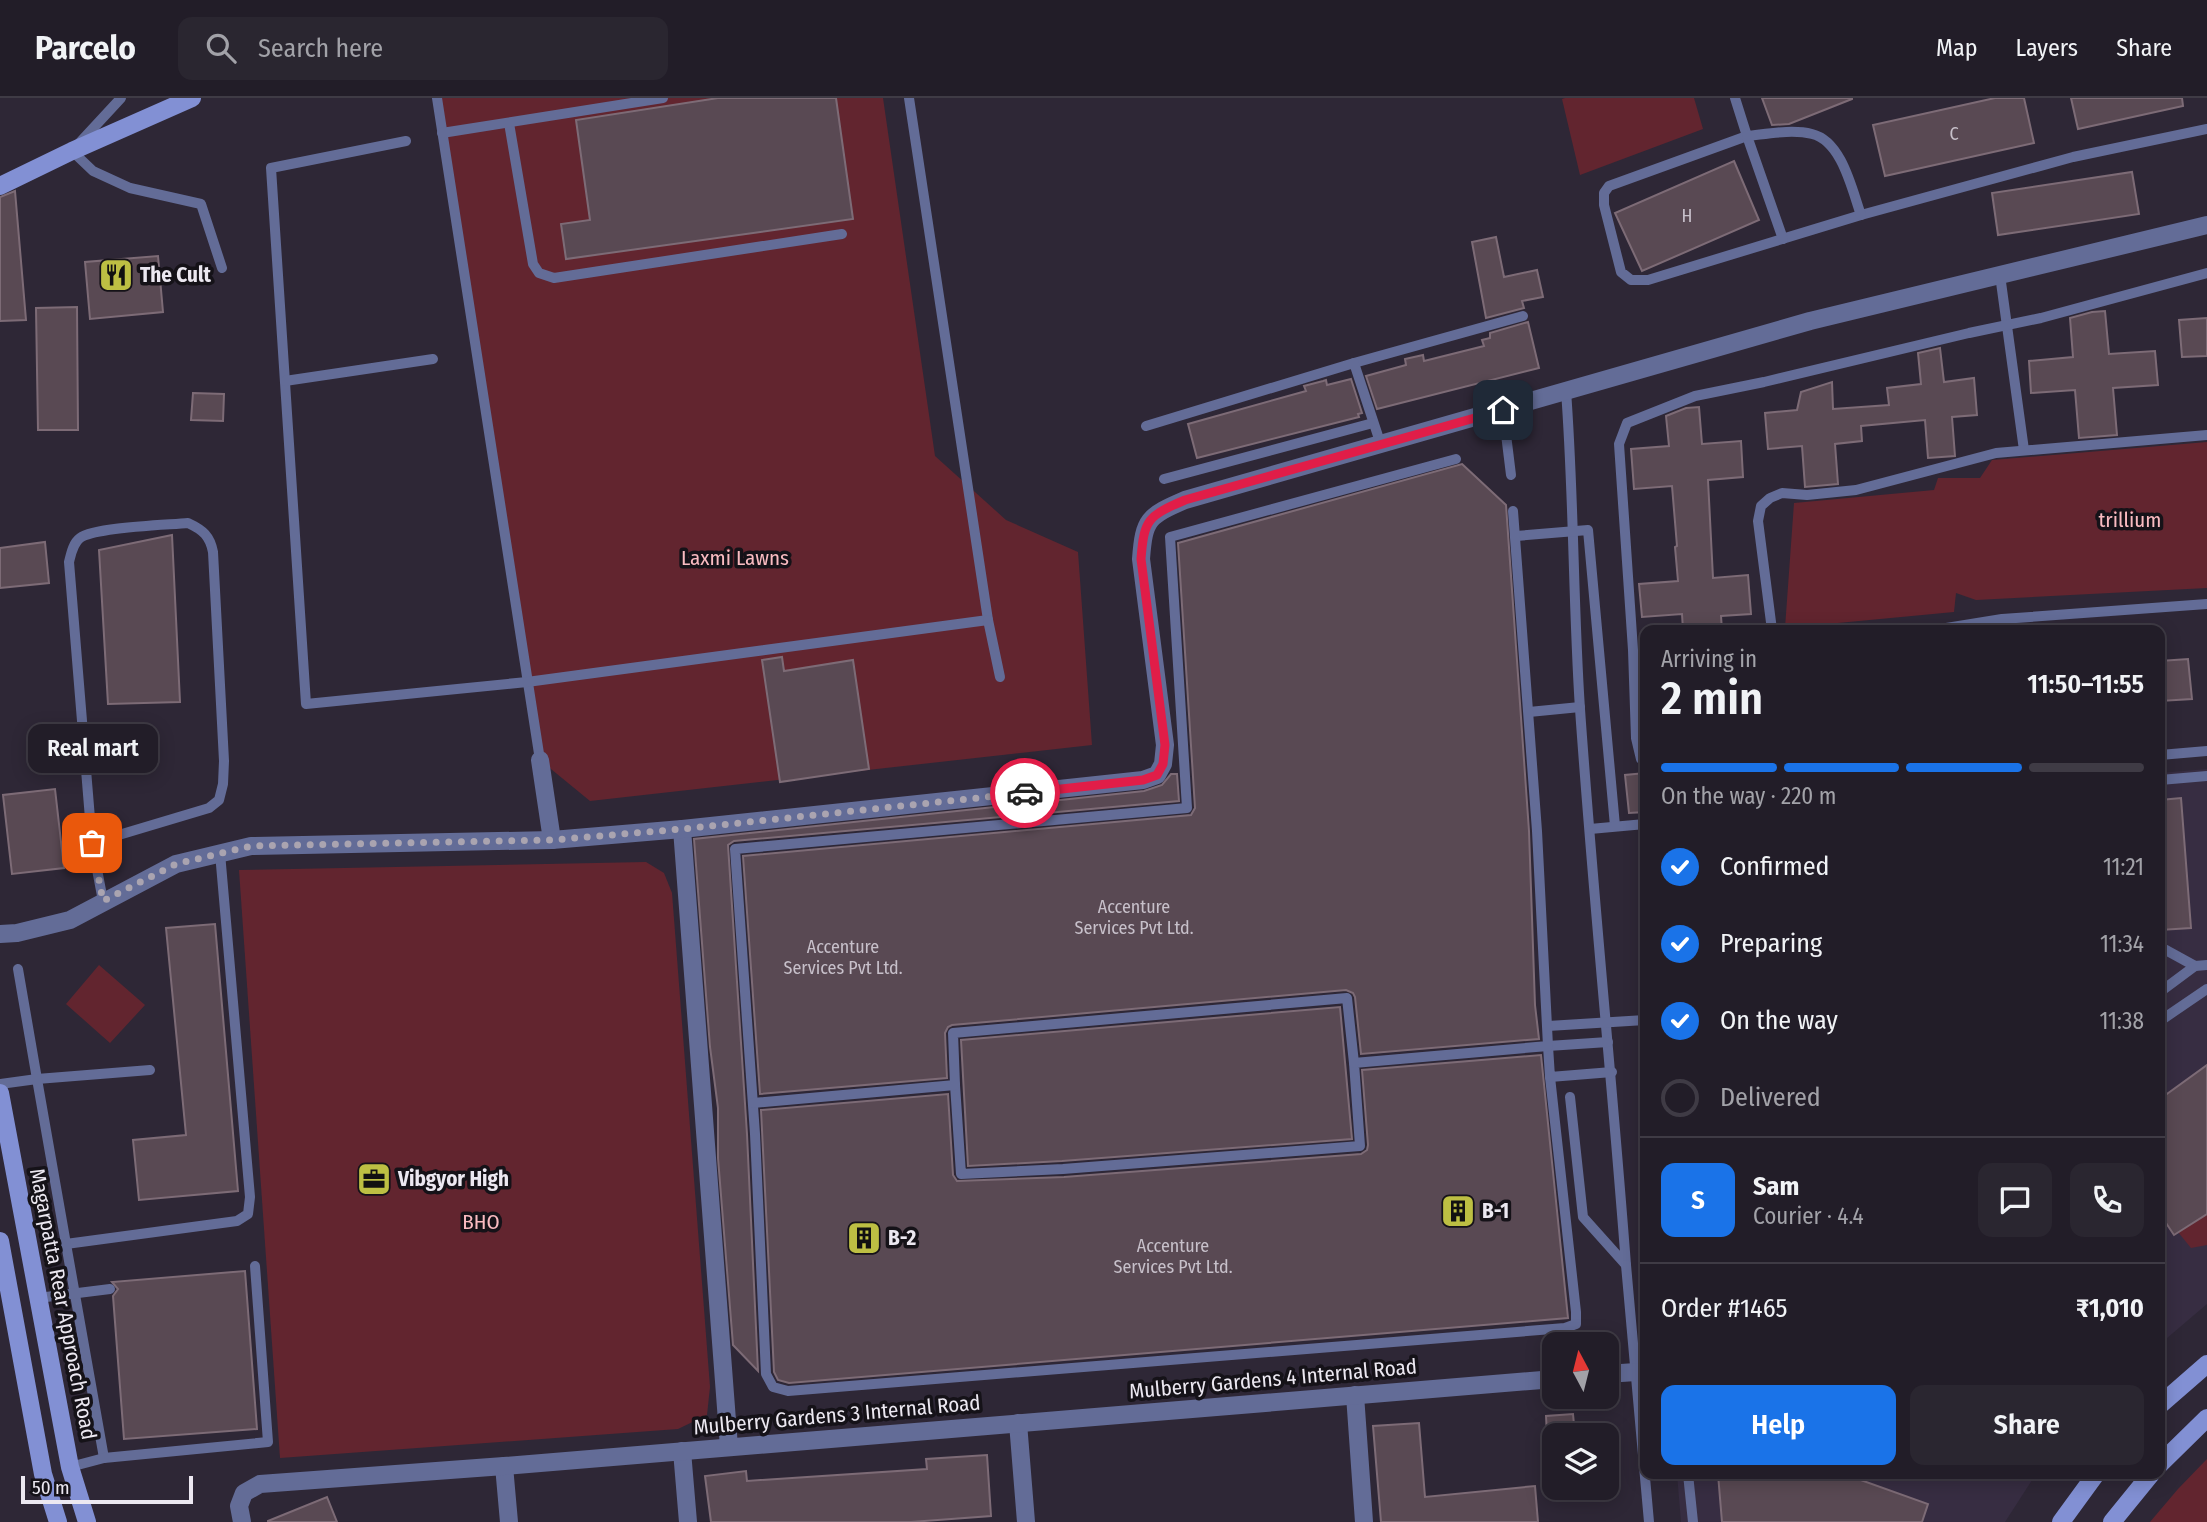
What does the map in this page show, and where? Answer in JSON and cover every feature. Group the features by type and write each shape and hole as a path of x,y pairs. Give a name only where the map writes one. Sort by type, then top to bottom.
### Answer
{"street":[{"path":"0,186 192,98"},
{"path":"0,934 17,933 70,919 176,864 251,846 552,840 682,829 1143,780 1157,775 1163,764 1165,745 1141,559 1143,533 1155,513 1185,500 1810,321 2207,225"},
{"path":"540,760 552,840"},
{"path":"682,829 729,1447"},
{"name":"Magarpatta Rear Approach Road","path":"0,1093 70,1467 87,1522"},
{"path":"0,1241 43,1474 58,1522"},
{"path":"2165,1401 2207,1364"},
{"path":"1619,1373 1636,1372"},
{"name":"Mulberry Gardens 4 Internal Road","path":"996,1424 1542,1380"},
{"path":"1355,1395 1364,1522"},
{"path":"2165,1459 2207,1418"},
{"path":"1018,1423 1026,1522"},
{"name":"Mulberry Gardens 3 Internal Road","path":"242,1522 239,1506 244,1493 260,1484 996,1424"},
{"name":"Mulberry Gardens 3 Internal Road","path":"682,1451 688,1522"},
{"path":"504,1466 509,1522"},
{"path":"2061,1522 2092,1479"},
{"path":"2112,1522 2147,1479"}],"lane":[{"path":"121,98 72,151 93,171 130,188 201,204 222,268"},
{"path":"436,98 540,760"},
{"path":"442,133 663,98"},
{"path":"909,98 988,620 1000,677"},
{"path":"1735,98 1783,239"},
{"path":"509,122 533,264 539,273 554,278 842,234"},
{"path":"1861,215 1842,162 1830,144 1814,134 1747,136 1609,186 1604,194 1604,205 1621,272 1631,280 1648,280 1861,215 2073,157 2207,129"},
{"path":"406,141 271,168 306,704 527,682 988,620"},
{"path":"1640,755 1636,738 1619,444 1627,423 1695,396 2041,318 2207,273"},
{"path":"2000,275 2024,450"},
{"path":"1146,426 1354,363 1523,316"},
{"path":"285,381 433,359"},
{"path":"1354,363 1381,445"},
{"path":"1566,391 1572,462 1580,707 1640,1418"},
{"path":"1503,410 1511,475"},
{"path":"1164,479 1373,423"},
{"path":"1771,625 1758,521 1761,506 1770,498 1782,493 1807,495 1856,489 1996,453 2207,435"},
{"path":"1456,459 1170,537 1187,808 735,849 753,1103 766,1374 773,1387 788,1391 1564,1328 1576,1324 1550,1077 1529,712 1513,510"},
{"path":"92,843 169,818 198,812 219,800 224,761 214,552 211,540 202,529 188,523 97,531 80,538 71,551 69,562 92,843 103,901"},
{"path":"1516,536 1588,530 1615,826"},
{"path":"1965,625 2002,619 2207,604"},
{"path":"1529,712 1580,707"},
{"path":"2165,755 2207,751"},
{"path":"2165,780 2207,776"},
{"path":"1590,829 1640,824"},
{"path":"66,1244 237,1221 248,1213 250,1197 220,853"},
{"path":"2165,949 2201,966"},
{"path":"2165,989 2201,966"},
{"path":"18,969 104,1458"},
{"path":"2165,1018 2207,989"},
{"path":"1347,998 1360,1146 1063,1169 961,1174 955,1085 953,1033 1347,998"},
{"path":"1548,1026 1640,1020"},
{"path":"1354,1063 1608,1042"},
{"path":"0,1084 150,1070"},
{"path":"1550,1077 1612,1072"},
{"path":"753,1103 955,1085"},
{"path":"1570,1097 1583,1217 1626,1265"},
{"path":"70,1467 104,1458 268,1442 255,1266"},
{"path":"38,1298 110,1289"},
{"path":"1645,1479 1649,1522"},
{"path":"1689,1479 1693,1522"}],"shaded area":[{"path":"2207,769 2207,1304 2165,1340 2165,773"},
{"path":"1677,1479 2033,1479 2005,1522 1681,1522"}],"green space":[{"name":"Laxmi Lawns","path":"437,98 883,98 935,456 1006,520 1078,552 1092,745 590,801 540,760"},
{"path":"1694,98 1703,129 1580,175 1562,99"},
{"name":"trillium","path":"2207,442 2207,588 1976,600 1956,593 1954,612 1817,625 1785,625 1794,503 1934,490 1938,478 1980,478 1992,460"},
{"name":"BHO","path":"646,862 664,873 672,893 710,1387 707,1415 678,1429 280,1458 239,870"},
{"path":"99,965 145,1005 110,1043 66,1004"},
{"path":"2207,1214 2207,1245 2191,1248 2178,1232"},
{"path":"2207,1459 2207,1522 2150,1522 2178,1489"}],"building":[{"path":"718,98 836,98 853,219 566,259 561,224 590,220 576,120"},
{"path":"1762,98 1852,99 1789,124 1772,125"},
{"path":"1995,98 2024,98 2034,143 1885,176 1873,125"},
{"path":"2071,98 2182,98 2183,106 2078,129"},
{"path":"1734,161 1759,220 1642,271 1615,213"},
{"path":"2132,172 2139,214 1998,235 1992,193"},
{"path":"15,191 26,320 0,321 0,197"},
{"path":"1496,237 1504,277 1537,270 1543,297 1522,301 1524,308 1486,318 1472,242"},
{"path":"158,256 163,312 90,319 85,262"},
{"path":"77,307 78,430 38,430 36,308"},
{"path":"2105,311 2109,354 2155,351 2158,385 2113,388 2117,435 2079,438 2075,390 2031,393 2029,361 2073,357 2070,318"},
{"path":"2207,318 2207,356 2182,357 2179,320"},
{"path":"1528,322 1539,368 1377,409 1366,376 1406,365 1405,359 1423,355 1424,361 1484,346 1482,340 1490,338 1490,333"},
{"path":"1940,348 1944,382 1974,378 1977,415 1952,417 1955,456 1928,458 1925,420 1861,426 1862,441 1835,444 1838,484 1805,487 1802,446 1768,449 1765,413 1797,410 1801,392 1832,382 1833,409 1889,405 1887,388 1921,384 1918,353"},
{"path":"1351,379 1362,413 1358,414 1359,417 1197,458 1188,424 1306,391 1304,386 1326,380 1327,385"},
{"path":"193,393 224,394 223,421 191,420"},
{"path":"1699,407 1702,444 1741,441 1743,477 1708,480 1713,578 1748,575 1751,614 1721,616 1722,625 1683,625 1682,614 1642,617 1639,584 1678,581 1677,546 1672,486 1634,489 1631,449 1669,446 1666,416 1686,408"},
{"path":"1462,464 1506,505 1529,831 1535,1005 1539,1039 1361,1054 1355,997 1346,990 952,1025 945,1033 947,1078 760,1094 743,856 1191,815 1195,808 1178,543"},
{"path":"172,535 180,702 108,704 99,550"},
{"path":"45,542 49,583 0,588 0,548"},
{"path":"782,657 784,671 853,660 869,769 780,782 762,660"},
{"path":"2188,659 2192,699 2165,701 2165,661"},
{"path":"1171,774 1177,774 1179,801 734,841 728,845 747,1134 758,1371 733,1345 718,1158 718,1108 710,1047 694,839 1144,791 1162,785"},
{"path":"1640,774 1640,812 1629,813 1625,775"},
{"path":"55,789 64,868 12,874 3,795"},
{"path":"2181,798 2191,928 2165,930 2165,800"},
{"path":"215,924 238,1191 139,1200 133,1140 186,1135 166,928"},
{"path":"1340,1007 1352,1139 968,1166 961,1040"},
{"path":"1541,1055 1568,1318 789,1383 778,1380 774,1372 761,1110 948,1094 953,1175 957,1181 1064,1177 1361,1154 1367,1150 1368,1145 1362,1070"},
{"path":"2207,1065 2207,1214 2174,1235 2165,1222 2165,1095"},
{"path":"245,1271 257,1429 124,1439 113,1296 118,1289 112,1282"},
{"path":"1573,1414 1574,1423 1546,1423 1546,1416"},
{"path":"1419,1423 1425,1497 1535,1486 1538,1522 1381,1522 1373,1426"},
{"path":"987,1455 991,1516 911,1522 711,1522 705,1476 746,1471 747,1481 927,1469 926,1459"},
{"path":"1718,1479 1858,1479 1928,1504 1922,1522 1722,1522"},
{"path":"327,1497 337,1522 268,1522 268,1521"}],"way so far":[{"path":"92,843 103,901 176,864 251,846 552,840 1025,793"}],"place":[{"name":"The Cult","path":"116,275"},
{"name":"Real mart","path":"92,843"},
{"name":"Vibgyor High","path":"374,1179"},
{"name":"B-1","path":"1458,1211"},
{"name":"B-2","path":"864,1238"}],"route":[{"path":"1025,793 1143,780 1157,775 1163,764 1165,745 1141,559 1143,533 1155,513 1185,500 1503,410"}]}
